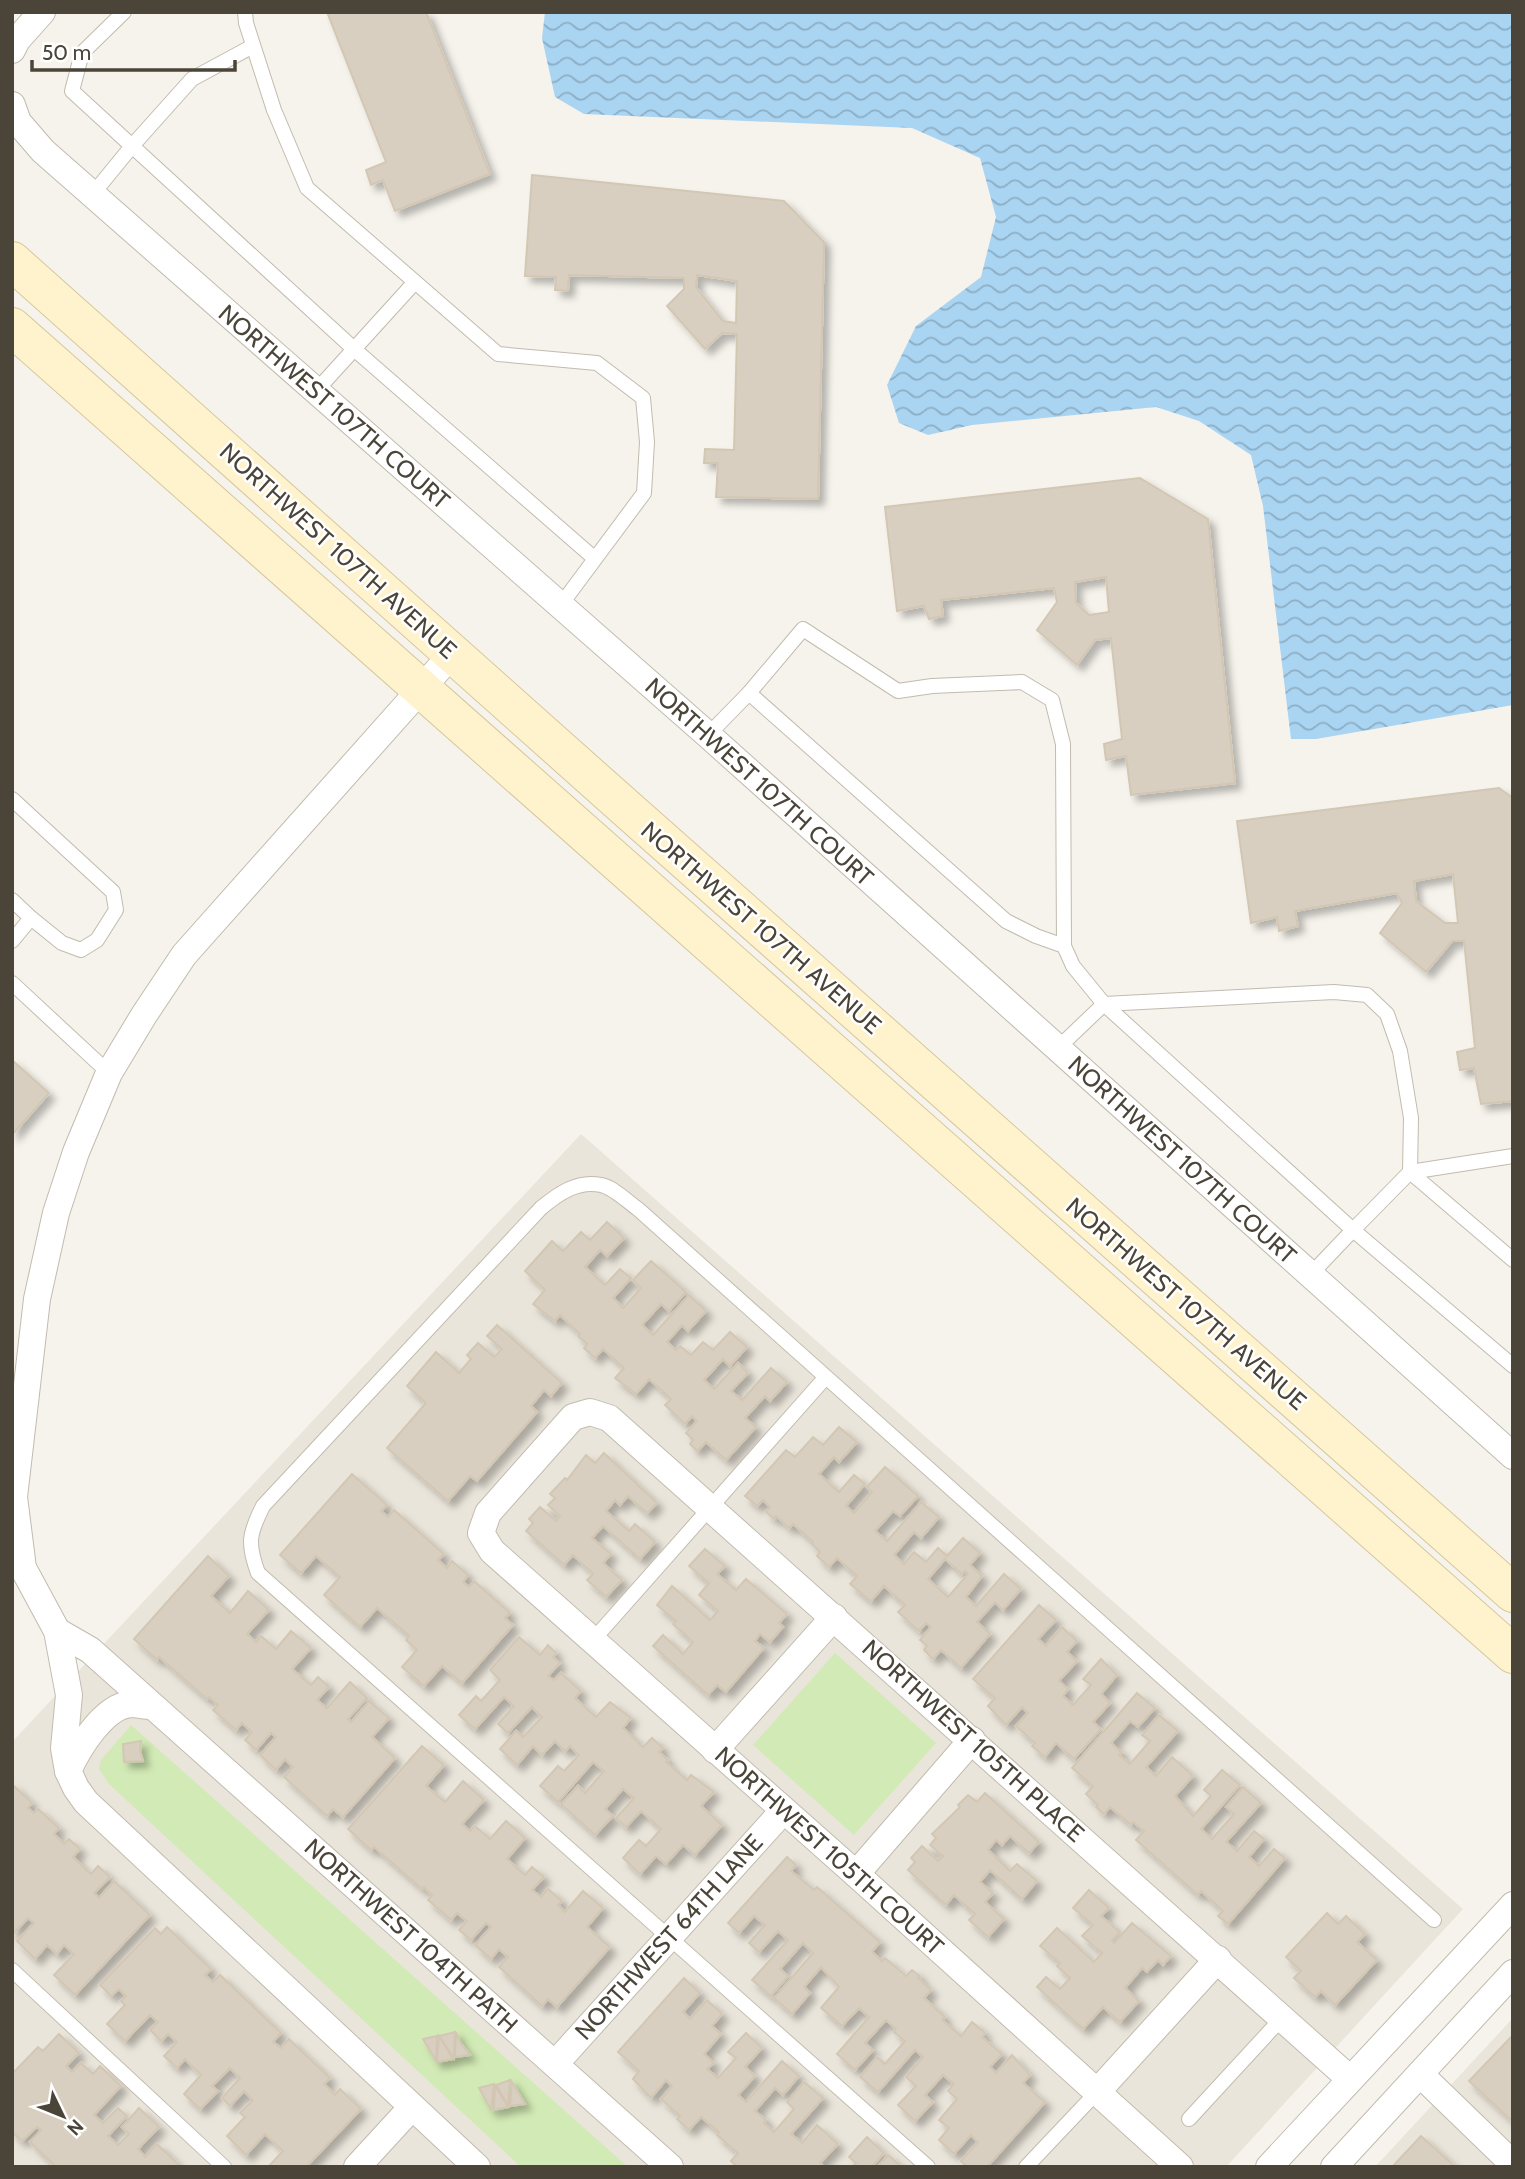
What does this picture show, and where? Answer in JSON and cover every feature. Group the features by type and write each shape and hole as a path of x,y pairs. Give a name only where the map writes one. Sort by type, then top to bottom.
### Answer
{"main road":[{"name":"NORTHWEST 107TH AVENUE","path":"12,261 1513,1593"},
{"name":"NORTHWEST 107TH AVENUE","path":"12,327 1513,1654"}],"street":[{"path":"12,50 17,40 42,12"},
{"name":"NORTHWEST 107TH COURT","path":"12,105 18,122 43,150 92,195 708,735 1513,1456"},
{"path":"453,653 184,955 109,1073 76,1152 23,1326 14,1497 23,1568 57,1631 69,1695 64,1748 68,1771 76,1788 86,1802 477,2167"},
{"name":"NORTHWEST 105TH PLACE","path":"481,1533 488,1513 573,1418 590,1412 609,1418 1219,1959 1350,2079"},
{"name":"NORTHWEST 105TH COURT","path":"481,1533 492,1551 856,1874 1180,2167"},
{"path":"715,1750 834,1617"},
{"name":"NORTHWEST 104TH PATH","path":"57,1631 90,1650 670,2167"},
{"path":"68,1771 79,1746 110,1713 128,1704 152,1706"},
{"path":"856,1874 972,1740"},
{"name":"NORTHWEST 64TH LANE","path":"555,2064 783,1811"},
{"path":"1269,2167 1513,1905"},
{"path":"1097,2092 1219,1959"},
{"path":"1334,2167 1513,1973"},
{"path":"1420,2074 1509,2162"},
{"path":"357,2167 412,2107"}],"lane":[{"path":"124,12 82,53 72,91 354,349 594,558"},
{"path":"245,12 246,23 274,110 307,188 498,354 597,363 643,398 647,442 644,493 560,606"},
{"path":"92,195 192,79 253,46"},
{"path":"316,391 415,282"},
{"path":"708,735 749,693 803,629 898,691 932,686 1022,682 1052,700 1063,744 1064,946 1073,966 1104,1004 1353,1230 1513,1366"},
{"path":"749,693 1006,921 1064,946"},
{"path":"12,799 113,892 116,909 97,940 81,950 62,943 12,900"},
{"path":"12,941 32,918"},
{"path":"12,983 109,1073"},
{"path":"1058,1048 1104,1004 1334,992 1367,995 1388,1014 1400,1051 1412,1118 1410,1172"},
{"path":"1310,1275 1410,1172 1513,1156"},
{"path":"1410,1172 1513,1260"},
{"path":"929,2167 258,1573 250,1551 250,1531 262,1506 541,1208 560,1192 581,1185 603,1185 638,1209 1434,1920"},
{"path":"593,1640 825,1378"},
{"path":"12,1970 225,2167"},
{"path":"1189,2119 1282,2018"},
{"path":"1026,2167 1097,2092"}],"shaded area":[{"path":"581,1134 1463,1909 1226,2167 12,2167 12,1742"},
{"path":"1513,2018 1513,2167 1375,2167"}],"green space":[{"path":"835,1653 936,1743 854,1835 753,1745"},
{"path":"131,1725 628,2167 521,2167 109,1784 99,1769 101,1760"}],"water":[{"path":"545,12 1513,12 1513,705 1316,739 1291,739 1263,506 1251,455 1199,421 1156,407 972,425 928,435 899,423 887,385 916,326 981,277 996,217 980,158 912,128 584,114 555,97 542,38"}],"building":[{"path":"327,12 426,12 490,174 395,211 383,180 371,185 366,170 386,162"},
{"path":"532,175 784,201 824,242 818,499 716,497 718,463 704,463 705,449 734,450 737,334 722,333 705,349 667,306 684,289 684,278 569,275 568,291 555,290 556,277 525,276","holes":["697,275 737,281 736,323 723,321 696,287"]},
{"path":"1140,478 1208,519 1235,783 1131,795 1126,756 1106,760 1104,744 1122,739 1111,638 1095,640 1077,665 1037,630 1057,602 1054,588 941,600 943,616 929,619 924,606 897,611 885,507","holes":["1106,577 1109,612 1089,615 1076,603 1075,582"]},
{"path":"1499,788 1513,798 1513,1101 1481,1104 1474,1068 1460,1070 1457,1052 1475,1048 1464,941 1452,941 1426,972 1380,933 1402,903 1397,893 1295,911 1298,926 1279,931 1277,917 1251,923 1237,821","holes":["1453,874 1458,923 1445,923 1416,901 1414,881"]},
{"path":"12,1060 49,1093 12,1135"},
{"path":"607,1222 624,1238 607,1256 600,1250 585,1267 605,1285 620,1269 631,1278 613,1298 623,1308 641,1288 633,1280 651,1261 686,1292 669,1311 661,1304 642,1325 653,1335 689,1295 706,1311 688,1331 682,1325 667,1342 676,1350 680,1346 691,1355 703,1342 713,1350 730,1332 747,1347 730,1366 723,1359 704,1380 714,1389 738,1363 748,1373 731,1391 742,1400 771,1368 787,1382 770,1401 765,1396 745,1418 756,1427 726,1460 706,1442 697,1451 690,1444 693,1440 686,1433 697,1421 692,1416 685,1424 665,1405 671,1399 649,1379 636,1394 615,1378 624,1368 603,1349 595,1358 584,1348 587,1344 578,1336 580,1334 560,1315 555,1321 533,1304 545,1290 525,1271 552,1241 563,1251 581,1232 590,1240"},
{"path":"497,1325 562,1383 551,1396 544,1390 531,1406 537,1412 477,1481 470,1476 448,1501 387,1448 426,1403 407,1386 436,1352 459,1373 471,1359 467,1355 478,1343 494,1357 502,1349 487,1336"},
{"path":"839,1427 857,1442 839,1462 834,1457 819,1474 839,1492 854,1475 865,1484 846,1506 854,1513 872,1492 867,1487 885,1467 918,1496 900,1516 893,1511 875,1531 887,1541 921,1502 939,1517 921,1538 914,1532 894,1555 904,1564 914,1552 926,1562 938,1548 947,1556 963,1538 980,1553 970,1565 982,1576 966,1597 976,1606 1004,1574 1021,1589 1003,1610 995,1602 977,1622 990,1634 961,1668 941,1650 933,1659 924,1650 927,1646 920,1640 931,1627 926,1623 919,1631 898,1612 905,1605 884,1586 871,1601 850,1584 857,1576 837,1558 829,1567 817,1556 820,1552 813,1542 793,1524 789,1528 776,1516 774,1519 766,1512 770,1507 763,1500 757,1506 745,1496 786,1450 795,1457 813,1437 823,1445","holes":["945,1559 962,1574 965,1571 968,1574 948,1597 928,1579"]},
{"path":"604,1453 657,1503 647,1513 628,1496 620,1505 615,1500 606,1511 629,1531 635,1524 655,1542 640,1559 603,1526 592,1538 611,1554 603,1563 622,1580 606,1597 587,1580 593,1574 573,1555 564,1565 526,1531 533,1523 529,1519 540,1507 556,1521 560,1516 548,1505 555,1498 550,1494 565,1478 567,1480 586,1455 595,1463"},
{"path":"352,1474 387,1505 381,1511 388,1517 394,1510 444,1554 438,1560 447,1568 452,1561 468,1575 463,1582 469,1587 474,1581 510,1613 505,1618 513,1625 462,1683 442,1666 424,1686 402,1667 417,1650 406,1640 409,1636 377,1608 360,1627 324,1595 340,1577 316,1556 301,1573 280,1555"},
{"path":"705,1549 725,1566 717,1574 736,1590 746,1579 787,1614 779,1623 783,1627 770,1642 760,1634 755,1641 764,1648 726,1692 717,1685 708,1695 653,1646 663,1635 683,1654 693,1642 673,1624 676,1621 657,1605 672,1586 710,1620 718,1611 699,1595 709,1583 689,1566"},
{"path":"208,1556 229,1576 211,1596 230,1613 248,1591 269,1610 247,1634 256,1642 261,1636 276,1649 291,1631 311,1648 292,1669 311,1685 318,1677 329,1687 317,1700 327,1708 350,1682 367,1698 348,1719 351,1722 369,1701 389,1718 372,1737 395,1758 343,1817 333,1809 327,1816 284,1777 293,1767 285,1759 276,1770 260,1755 276,1737 271,1733 256,1750 245,1740 252,1732 242,1723 236,1730 213,1710 218,1705 209,1697 207,1699 159,1657 157,1660 134,1639"},
{"path":"1039,1605 1056,1620 1038,1639 1046,1646 1062,1627 1077,1641 1067,1652 1077,1661 1059,1681 1068,1689 1063,1696 1073,1705 1091,1685 1083,1679 1101,1659 1117,1675 1101,1694 1110,1703 1093,1722 1101,1729 1074,1759 1056,1743 1045,1757 1032,1746 1035,1743 1016,1726 1028,1713 1022,1707 1006,1725 988,1706 995,1698 973,1679"},
{"path":"519,1637 540,1655 548,1645 556,1653 553,1657 560,1663 548,1676 554,1680 561,1673 581,1691 575,1698 596,1717 610,1702 631,1718 623,1728 643,1747 652,1738 663,1748 659,1752 668,1760 666,1762 687,1780 691,1775 714,1792 701,1806 722,1825 695,1855 683,1845 666,1864 656,1856 640,1874 623,1858 639,1840 646,1846 661,1829 641,1811 626,1827 616,1818 634,1798 623,1789 605,1809 613,1816 595,1835 561,1804 578,1786 585,1793 604,1771 593,1762 558,1802 540,1786 558,1766 564,1771 579,1755 570,1746 565,1751 555,1741 542,1755 533,1746 517,1765 500,1749 516,1731 523,1737 542,1717 532,1707 508,1733 498,1724 514,1706 504,1697 475,1729 459,1715 476,1696 481,1701 500,1680 490,1670"},
{"path":"1137,1693 1155,1708 1138,1727 1130,1721 1111,1743 1122,1753 1119,1755 1130,1764 1150,1741 1142,1735 1159,1715 1178,1731 1146,1767 1156,1776 1172,1757 1193,1776 1175,1796 1193,1816 1211,1796 1204,1790 1222,1770 1240,1785 1201,1829 1212,1839 1234,1814 1226,1807 1243,1787 1261,1803 1226,1842 1237,1851 1254,1831 1264,1839 1249,1857 1259,1866 1274,1849 1285,1858 1228,1924 1218,1916 1223,1911 1201,1891 1198,1895 1136,1840 1144,1831 1133,1822 1131,1825 1110,1807 1104,1814 1096,1807 1098,1805 1086,1794 1093,1786 1072,1768"},
{"path":"141,1741 143,1761 124,1762 123,1744"},
{"path":"422,1746 444,1765 426,1786 445,1802 463,1781 484,1800 462,1824 470,1831 475,1826 490,1839 506,1821 525,1838 507,1859 525,1875 532,1867 544,1877 532,1890 541,1897 548,1889 562,1901 558,1905 565,1912 583,1891 603,1908 587,1927 610,1947 557,2007 548,1999 542,2006 499,1967 508,1957 499,1949 491,1959 475,1945 491,1927 486,1923 471,1940 459,1930 467,1921 457,1913 451,1920 428,1900 432,1895 424,1887 422,1889 374,1847 371,1850 348,1829"},
{"path":"12,1784 32,1803 28,1808 34,1813 38,1809 59,1828 54,1834 64,1844 69,1839 80,1849 73,1857 91,1874 98,1866 110,1877 94,1893 99,1898 114,1881 150,1915 75,1995 54,1975 74,1954 64,1945 57,1954 47,1945 35,1959 17,1941 34,1923 28,1918 12,1935"},
{"path":"985,1793 1039,1842 1029,1853 1010,1836 1002,1845 996,1840 988,1850 1010,1871 1017,1864 1037,1881 1022,1899 990,1870 980,1882 993,1893 985,1902 1004,1919 988,1937 969,1920 975,1914 954,1895 946,1905 908,1870 915,1862 911,1858 922,1846 938,1861 943,1856 930,1845 936,1838 932,1834 960,1807 958,1805 968,1795 977,1802"},
{"path":"787,1857 796,1865 791,1871 814,1890 817,1887 880,1942 872,1952 882,1961 885,1958 906,1976 912,1970 920,1976 918,1978 931,1990 924,1998 945,2017 942,2020 961,2036 972,2022 985,2033 982,2037 1002,2054 990,2067 996,2073 1012,2055 1030,2075 1023,2083 1045,2102 987,2167 967,2167 961,2161 978,2142 971,2135 954,2154 939,2140 949,2128 939,2120 957,2099 948,2091 954,2084 943,2075 925,2095 933,2102 915,2121 898,2105 916,2086 906,2077 923,2057 915,2050 878,2092 860,2077 877,2057 885,2064 905,2041 894,2032 896,2029 886,2020 865,2043 873,2050 855,2070 837,2054 869,2017 859,2008 842,2026 821,2008 839,1987 821,1967 804,1987 810,1993 792,2014 774,1998 813,1953 803,1943 780,1969 788,1976 771,1996 752,1980 788,1940 778,1931 759,1952 749,1943 765,1925 754,1916 739,1933 728,1923"},
{"path":"1089,1890 1109,1908 1101,1916 1120,1932 1112,1941 1114,1943 1132,1923 1171,1956 1163,1965 1158,1960 1147,1972 1142,1968 1125,1988 1139,2001 1120,2022 1103,2007 1083,2029 1037,1987 1046,1977 1060,1989 1070,1978 1057,1966 1060,1963 1040,1946 1057,1928 1094,1962 1102,1953 1082,1936 1093,1925 1073,1908"},
{"path":"1327,1913 1338,1924 1346,1916 1365,1934 1357,1942 1377,1960 1335,2005 1321,1991 1315,1997 1294,1978 1301,1971 1286,1957"},
{"path":"167,1927 211,1969 205,1975 213,1982 220,1975 281,2033 273,2042 281,2048 289,2039 330,2078 324,2084 335,2095 340,2089 361,2109 306,2167 268,2167 283,2151 265,2134 246,2155 227,2136 245,2117 240,2113 253,2100 244,2091 230,2106 222,2098 240,2078 230,2068 212,2086 218,2091 200,2109 184,2094 201,2075 185,2059 177,2068 164,2056 177,2042 168,2034 161,2041 150,2030 158,2022 150,2015 125,2041 107,2024 125,2005 121,2001 126,1996 119,1989 111,1996 100,1985 155,1928 161,1934"},
{"path":"684,1978 700,1993 683,2012 690,2019 707,2000 722,2014 712,2026 721,2034 704,2054 714,2063 707,2069 718,2078 736,2058 728,2052 746,2033 762,2048 745,2067 755,2076 738,2095 746,2102 782,2061 799,2076 783,2095 775,2088 755,2111 766,2120 764,2123 774,2132 794,2109 787,2102 804,2082 823,2098 791,2134 802,2143 817,2125 838,2144 820,2163 824,2167 737,2167 731,2161 738,2153 701,2117 689,2130 677,2119 680,2116 661,2099 672,2086 666,2080 651,2098 633,2079 639,2071 618,2052"},
{"path":"455,2032 454,2058 439,2036"},
{"path":"456,2032 460,2042 470,2055 455,2057"},
{"path":"59,2034 79,2053 66,2066 72,2072 81,2063 93,2074 100,2066 121,2086 94,2115 103,2123 118,2108 127,2116 108,2136 118,2145 129,2134 122,2127 139,2108 159,2127 138,2149 145,2157 157,2144 178,2164 176,2167 56,2167 30,2142 41,2130 37,2127 22,2141 12,2132 12,2074 38,2047 43,2051"},
{"path":"1513,2035 1513,2122 1469,2081"},
{"path":"437,2036 436,2061 423,2039"},
{"path":"439,2036 453,2059 437,2062"},
{"path":"510,2080 508,2105 496,2085"},
{"path":"512,2082 525,2104 510,2106"},
{"path":"494,2084 491,2110 479,2088"},
{"path":"495,2086 508,2107 494,2110"},
{"path":"1421,2136 1450,2162 1455,2167 1392,2167"},
{"path":"867,2137 884,2153 872,2167 852,2167 856,2163 849,2157"},
{"path":"888,2155 902,2167 877,2167"}]}
